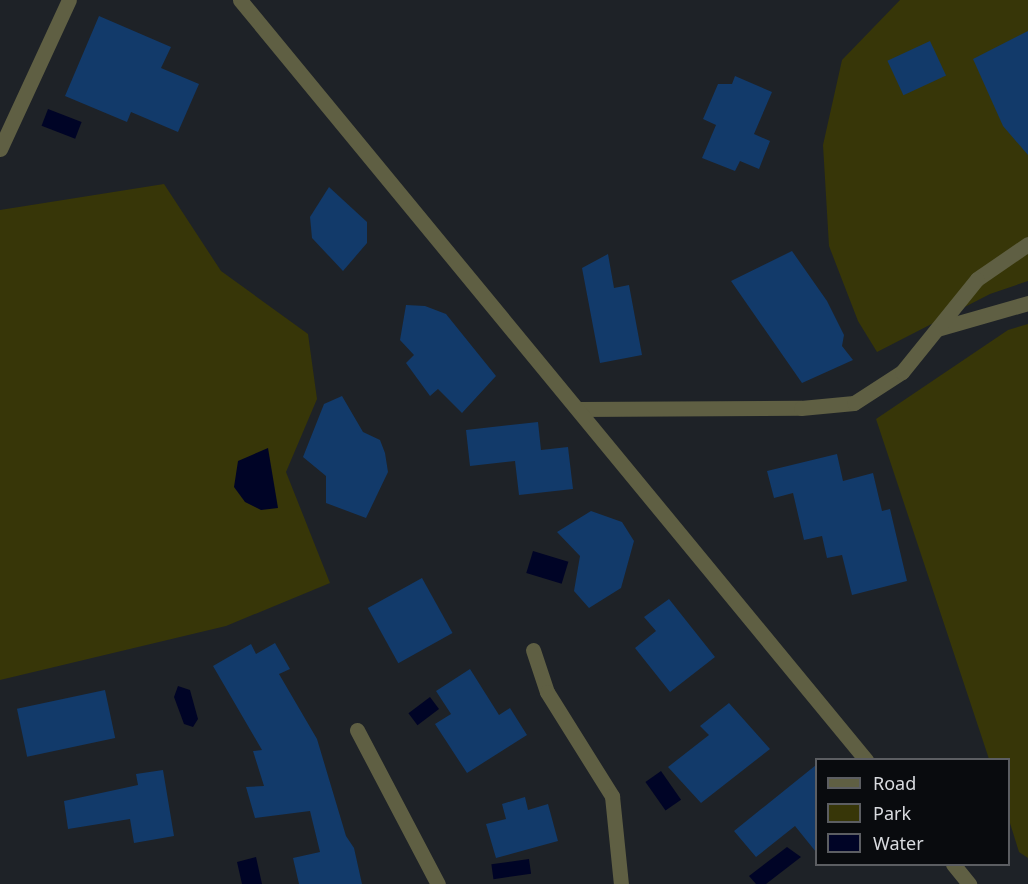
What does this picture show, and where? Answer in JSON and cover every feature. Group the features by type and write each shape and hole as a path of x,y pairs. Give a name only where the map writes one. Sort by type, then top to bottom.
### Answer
{"street":[{"path":"0,148 69,0"},
{"path":"240,0 865,758"},
{"path":"578,409 801,408 854,403 902,372 977,279 1028,244"},
{"path":"937,329 1028,303"},
{"path":"533,650 547,692 612,796 621,884"},
{"path":"357,730 438,884"},
{"path":"955,866 969,884"}],"green space":[{"path":"900,0 1028,0 1028,281 990,294 877,352 858,321 829,246 823,145 842,60"},
{"path":"164,184 221,271 308,334 317,399 286,472 330,583 226,626 0,680 0,210"},
{"path":"1028,324 1028,858 1019,852 1010,823 1010,758 989,758 876,419 1008,330"}],"water":[{"path":"48,109 82,122 75,139 42,126"},
{"path":"268,448 278,508 261,510 245,502 234,487 238,461"},
{"path":"533,551 568,562 562,584 526,573"},
{"path":"178,686 190,690 198,719 193,727 184,724 174,697"},
{"path":"430,697 439,709 417,725 408,713"},
{"path":"661,771 681,800 666,811 645,782"},
{"path":"787,847 801,857 766,884 756,884 749,876"},
{"path":"256,857 262,884 242,884 237,862"},
{"path":"529,859 531,874 493,879 491,864"}],"building":[{"path":"99,16 171,47 161,68 199,84 178,132 131,112 127,122 65,96"},
{"path":"1028,31 1028,155 1003,126 973,59"},
{"path":"930,41 946,75 903,95 887,61"},
{"path":"735,76 772,92 754,134 770,141 759,169 740,161 735,171 702,158 716,125 703,119 718,84 732,84"},
{"path":"329,187 367,222 367,243 343,271 312,238 310,217"},
{"path":"792,251 827,301 844,335 842,346 853,360 802,383 731,281"},
{"path":"608,254 614,288 629,285 642,355 600,363 582,268"},
{"path":"406,305 425,306 446,314 496,376 462,413 438,389 430,396 406,363 414,355 400,340"},
{"path":"342,396 363,432 380,440 385,453 388,472 366,518 326,503 326,476 303,457 324,404"},
{"path":"538,422 541,450 568,447 573,489 519,495 515,461 470,466 466,430"},
{"path":"837,454 843,481 873,473 882,511 890,509 907,581 852,595 842,555 827,558 822,536 804,540 793,493 774,498 767,471"},
{"path":"591,511 622,522 634,541 621,588 589,608 574,591 580,556 557,532"},
{"path":"422,578 453,633 398,663 368,608"},
{"path":"669,599 715,657 670,692 635,648 656,631 644,617"},
{"path":"275,643 290,669 279,674 317,739 346,836 354,848 362,884 299,884 293,858 320,852 310,811 255,818 246,787 264,786 253,751 262,750 213,666 251,644 256,654"},
{"path":"470,669 499,715 510,708 527,735 467,773 435,724 451,714 436,691"},
{"path":"105,690 115,738 27,757 17,709"},
{"path":"729,703 770,749 701,803 668,767 709,735 700,726"},
{"path":"815,766 815,851 795,826 756,857 734,831"},
{"path":"163,770 174,836 134,843 130,819 68,829 64,801 138,785 136,774"},
{"path":"525,797 528,810 548,804 558,841 496,858 486,824 506,819 502,804"}]}
